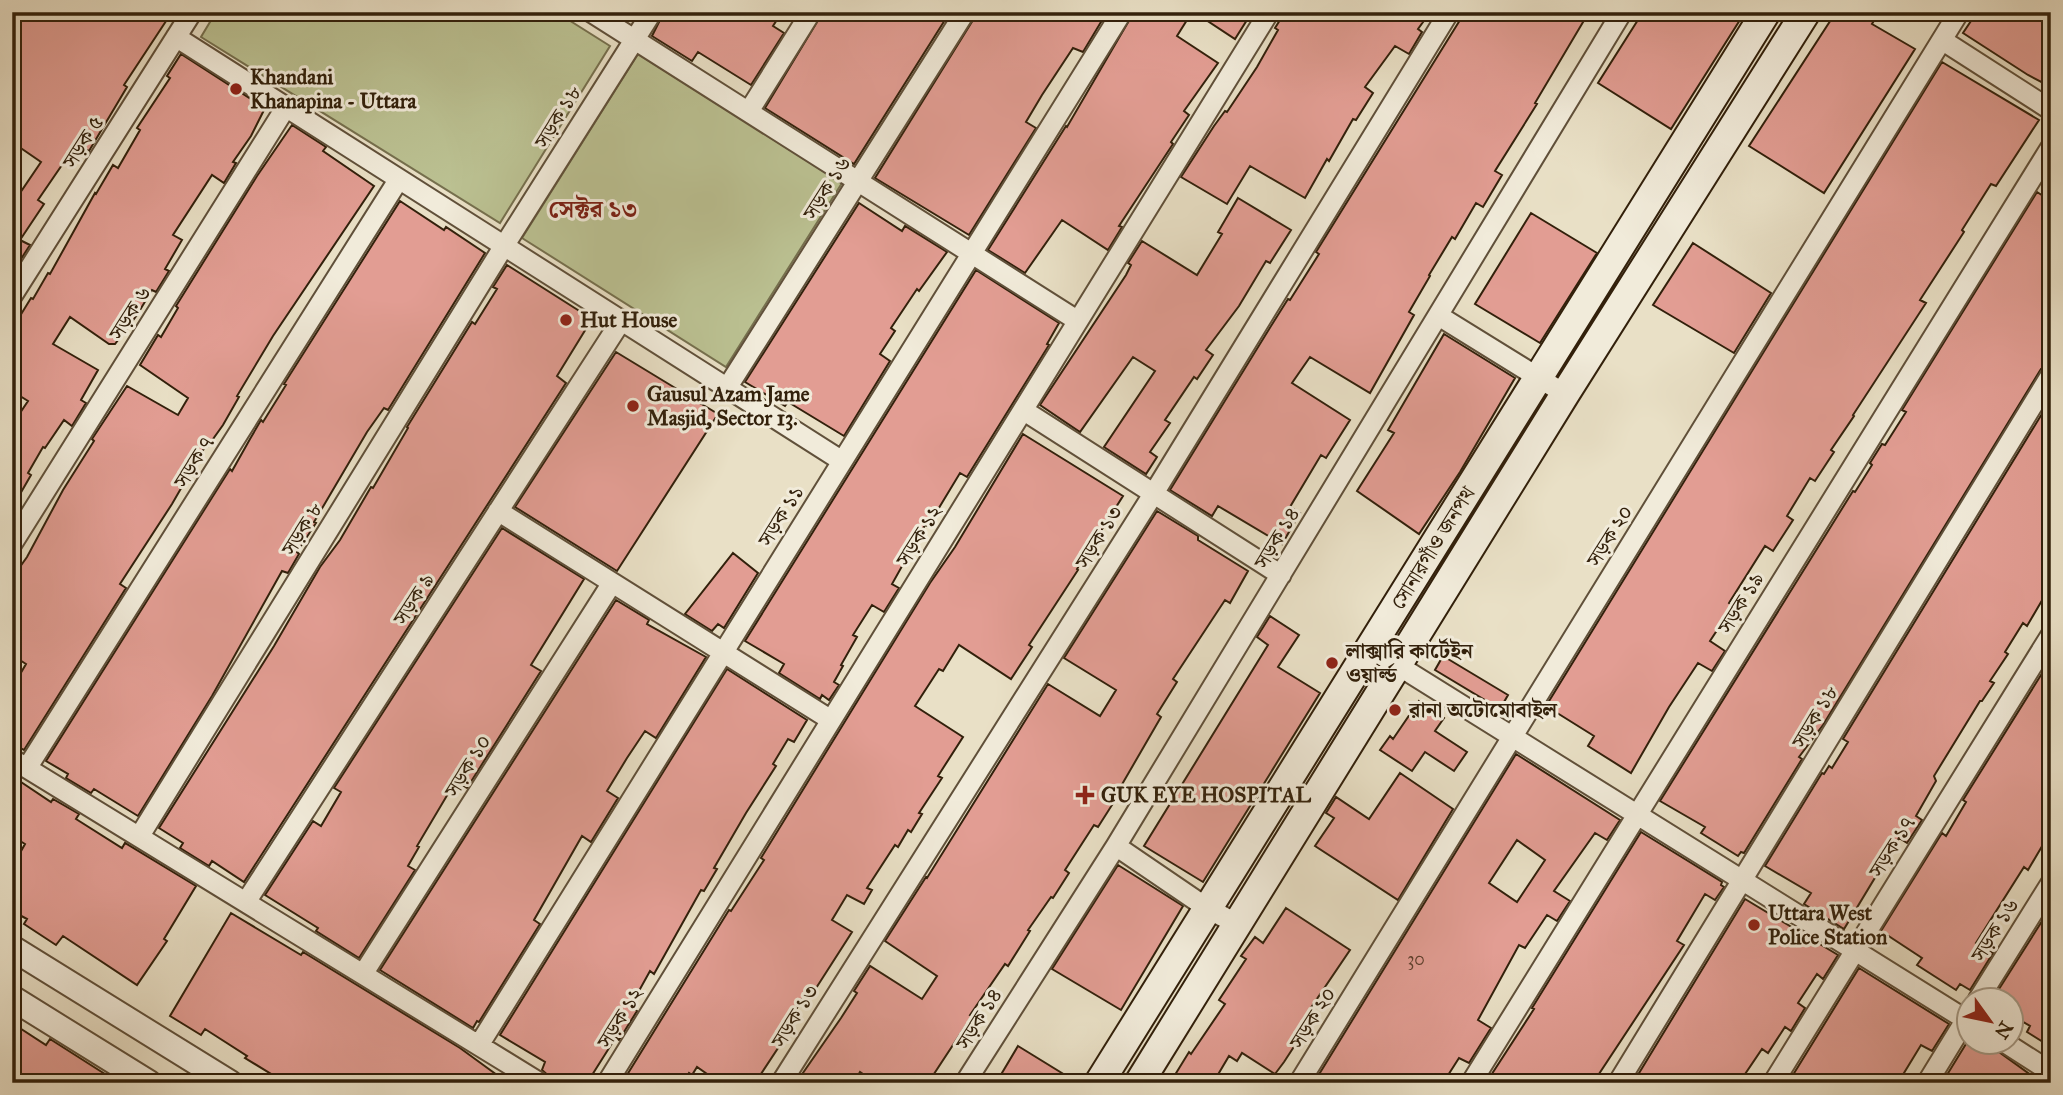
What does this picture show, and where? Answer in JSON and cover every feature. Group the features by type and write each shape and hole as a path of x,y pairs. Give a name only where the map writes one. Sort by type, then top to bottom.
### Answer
{"main road":[{"name":"সোনারগাঁও জনপথ","path":"1099,1083 1766,12"},
{"name":"সোনারগাঁও জনপথ","path":"1139,1083 1565,394 1806,12"},
{"path":"1746,46 1774,63"}],"street":[{"name":"সড়ক ৫","path":"12,296 192,12"},
{"path":"591,12 1078,321"},
{"name":"সড়ক ১৮","path":"503,246 652,12"},
{"path":"749,111 811,12"},
{"name":"সড়ক ১৬","path":"727,388 965,12"},
{"name":"সড়ক ১১","path":"479,1045 1122,12"},
{"name":"সড়ক ১২","path":"607,1083 1269,12"},
{"name":"সড়ক ১৩","path":"781,1083 1154,493 1450,12"},
{"name":"সড়ক ১৪","path":"965,1083 1116,846 1622,12"},
{"name":"সড়ক ২০","path":"1300,1083 1959,12"},
{"path":"176,37 842,461"},
{"path":"1942,40 2051,110"},
{"name":"সড়ক ৬","path":"12,544 286,107"},
{"name":"সড়ক ১৯","path":"1471,1083 2051,147"},
{"name":"সড়ক ৭","path":"20,763 399,180"},
{"name":"সড়ক ৮","path":"139,837 503,246"},
{"path":"1438,316 1565,394"},
{"name":"সড়ক ৯","path":"246,902 621,321"},
{"name":"সড়ক ১৮","path":"1618,1083 2051,375"},
{"path":"1023,410 1281,575"},
{"path":"498,512 831,720"},
{"name":"সড়ক ১০","path":"363,974 612,583"},
{"name":"সড়ক ১৭","path":"1773,1083 2051,635"},
{"path":"1370,648 1954,1010"},
{"path":"20,763 540,1083"},
{"path":"1116,846 1207,908 1237,924"},
{"name":"সড়ক ১৬","path":"1987,986 2051,883"},
{"path":"12,948 230,1083"},
{"path":"12,998 149,1083"},
{"path":"1927,1083 1954,1041"},
{"path":"2024,1055 2051,1072"}],"green space":[{"path":"216,12 556,12 610,46 500,223 201,37"},
{"path":"638,54 842,183 726,367 522,238"}],"building":[{"path":"12,12 172,12 124,85 127,87 89,151 80,146 68,164 64,162 38,200 44,204 20,240 30,245 12,273 12,183 22,190 41,162 12,142"},
{"path":"664,12 782,12 773,26 784,33 751,85 698,52 692,61 652,36"},
{"path":"823,12 950,12 854,164 765,108"},
{"path":"978,12 1107,12 1083,52 1073,48 1042,95 1026,122 1036,128 969,235 875,178"},
{"path":"1134,12 1192,12 1177,36 1218,63 1184,111 1189,115 1119,226 1122,227 1108,250 1062,220 1025,273 988,250 1067,127"},
{"path":"1194,12 1252,12 1235,39"},
{"path":"1285,12 1406,12 1423,22 1418,29 1422,32 1409,54 1395,46 1365,87 1373,93 1356,120 1353,119 1329,161 1327,159 1305,198 1250,166 1227,204 1181,177 1257,67"},
{"path":"1465,12 1589,12 1495,171 1502,175 1483,207 1476,203 1429,275 1409,312 1414,315 1370,393 1310,357 1292,383 1350,420 1326,458 1321,455 1290,507 1300,513 1282,544 1218,506 1212,516 1170,490 1288,299 1290,300 1319,254 1316,252"},
{"path":"1643,12 1745,12 1671,129 1598,83"},
{"path":"1836,12 1879,12 1872,24 1915,49 1824,193 1749,146"},
{"path":"1977,12 2029,12 2051,26 2051,87 1963,33"},
{"path":"181,54 265,108 251,136 233,162 236,163 224,183 212,175 173,235 182,240 165,269 169,271 156,292 152,290 115,344 109,344 70,317 53,344 98,370 81,400 86,403 72,426 64,420 45,448 43,447 12,508 12,425 28,401 12,391 12,329 48,273 50,274 113,165 118,168 140,130 137,128 170,78 167,76"},
{"path":"1942,62 2039,120 1996,186 1991,184 1962,230 1964,232 1920,300 1926,303 1831,450 1834,452 1815,481 1810,478 1787,516 1793,520 1773,551 1765,546 1729,603 1733,606 1710,641 1725,651 1712,671 1698,663 1631,773 1588,746 1594,736 1546,706"},
{"path":"292,125 326,147 323,151 374,186 273,336 223,425 208,446 206,445 172,504 120,584 126,588 24,750 12,743 12,688 26,664 12,655 12,578 94,441 92,439 127,386 178,415 188,398 140,365 158,335 161,337 178,308 176,306"},
{"path":"2037,192 2051,201 2051,363 2041,369 1823,725 1799,757 1802,759 1744,853 1741,852 1738,856 1701,833 1705,827 1660,801 1853,491 1855,492 1872,465 1870,463 1882,444 1885,445 1906,412 1902,410"},
{"path":"1238,198 1291,230 1270,263 1266,261 1239,306 1206,350 1213,355 1197,379 1194,377 1165,420 1170,423 1150,452 1157,457 1146,474 1104,447 1155,371 1133,357 1080,432 1040,405 1126,275 1131,265 1128,263 1142,241 1197,275 1222,234 1218,232"},
{"path":"400,201 485,253 388,410 384,408 367,432 297,552 299,554 288,573 282,571 212,696 138,816 94,789 91,793 66,778 68,774 46,761 230,469 232,471 261,420 263,422 286,385 284,384"},
{"path":"859,203 902,231 905,226 947,252 919,291 917,289 891,328 895,331 880,354 890,361 844,436 788,402 785,406 745,382"},
{"path":"1531,213 1597,253 1540,343 1475,304"},
{"path":"1693,243 1771,293 1734,353 1653,305"},
{"path":"507,265 592,319 557,376 566,383 244,882 212,861 209,866 180,848 183,843 159,828 274,646 320,567 340,540 371,487 373,488 472,322 475,324 497,289 493,287"},
{"path":"976,270 1059,323 1047,344 1049,345 967,477 960,473 928,526 925,525 892,584 899,588 884,612 872,605 853,635 857,637 834,682 839,685 829,700 822,695 820,699 779,673 784,664 745,641"},
{"path":"1444,334 1515,378 1460,472 1419,534 1357,491 1394,433 1388,430"},
{"path":"616,352 718,414 617,571 515,507"},
{"path":"2051,399 2051,585 2027,626 2023,623 2005,652 2008,654 1990,681 1994,683 1934,776 1936,781 1916,816 1922,820 1907,843 1899,838 1844,929 1804,904 1811,893 1765,866 1822,773 1824,774 1829,766 1832,768 1848,742 1843,739"},
{"path":"1023,434 1123,496 1029,645 1032,647 1011,679 959,645 943,671 939,669 915,706 963,737 938,776 942,778 919,813 922,814 911,832 908,830 898,847 895,845 867,888 872,890 864,904 847,895 832,920 852,932 811,996 806,993 780,1036 784,1039 755,1083 720,1083 697,1067 683,1083 622,1083 729,910 731,911 764,860 761,858"},
{"path":"1157,511 1248,571 1230,603 1225,600 1173,679 1177,682 1157,714 1161,717 1117,793 1119,794 1098,827 1094,825 1065,870 1069,873 1053,898 1051,897 1028,930 1030,931 1008,966 1005,964 970,1015 972,1016 928,1083 876,1083 860,1072 854,1083 796,1083 857,993 854,991 870,966 922,999 937,976 885,941 1048,684 1100,716 1116,690 1064,658"},
{"path":"502,528 584,579 531,665 541,671 467,788 457,782 454,788 452,787 408,866 415,870 359,958 265,895 313,821 321,826 341,792 334,788"},
{"path":"733,553 758,573 724,628 718,624 712,631 685,614"},
{"path":"616,600 649,620 647,624 706,657 656,738 645,731 627,758 607,791 618,798 591,842 582,836 534,920 540,924 473,1028 380,970"},
{"path":"1270,616 1299,635 1278,667 1320,693 1203,882 1144,846 1268,645 1257,637"},
{"path":"1443,656 1508,695 1500,709 1435,670"},
{"path":"2051,659 2051,831 2028,870 2024,867 1976,943 1993,953 1972,986 1960,984 1954,986 1954,989 1917,965 1922,958 1881,931 1942,833 1946,836 1966,802 1963,800"},
{"path":"727,669 807,720 794,742 788,739 773,764 776,766 714,868 717,869 704,891 701,890 654,974 650,971 630,1007 637,1011 619,1040 616,1037 587,1083 552,1083 542,1070 545,1062 500,1035"},
{"path":"1419,701 1444,718 1435,731 1467,752 1454,771 1425,752 1412,771 1380,750 1390,736 1393,739"},
{"path":"1516,754 1620,820 1607,840 1595,833 1554,891 1570,901 1557,921 1547,915 1525,948 1519,945 1478,1020 1491,1028 1469,1063 1459,1058 1443,1083 1329,1083 1318,1076","holes":["1517,840 1545,860 1517,902 1489,883"]},
{"path":"1400,773 1453,809 1398,900 1315,846 1334,818 1326,813 1336,797 1369,819"},
{"path":"12,776 51,802 53,799 79,814 76,819 122,848 125,843 196,886 164,939 167,941 137,985 63,936 56,945 24,924 27,919 12,911 12,867 25,844 12,836"},
{"path":"1641,832 1722,882 1724,887 1715,900 1705,894 1677,941 1684,945 1593,1083 1486,1083 1534,1009 1532,1008"},
{"path":"1118,865 1183,906 1121,1010 1052,969"},
{"path":"1745,899 1838,955 1823,979 1817,974 1798,1003 1805,1008 1791,1031 1785,1027 1768,1053 1762,1049 1739,1083 1633,1083"},
{"path":"2051,907 2051,1047 2027,1032 2030,1026 2024,1023 2024,986 2001,986"},
{"path":"1286,908 1350,950 1304,1018 1310,1022 1284,1062 1275,1074 1242,1053 1237,1061 1229,1056 1213,1083 1170,1083 1189,1052 1191,1054 1225,1004 1219,1000 1246,959 1241,956 1255,937 1263,943"},
{"path":"231,913 301,955 303,952 460,1048 508,1083 286,1083 205,1029 201,1035 170,1016"},
{"path":"1859,968 1949,1024 1932,1051 1921,1045 1904,1073 1915,1080 1915,1083 1788,1083"},
{"path":"12,1023 46,1045 50,1039 119,1083 12,1083"},
{"path":"1018,1046 1078,1083 996,1083"},
{"path":"1959,1056 2004,1056 2042,1083 1942,1083"}],"place":[{"name":"Khandani Khanapina - Uttara","path":"236,89"},
{"name":"Hut House","path":"566,320"},
{"name":"Gausul Azam Jame Masjid, Sector 13.","path":"633,406"},
{"name":"লাক্সারি কার্টেইন ওয়ার্ল্ড","path":"1332,663"},
{"name":"রানা অটোমোবাইল","path":"1395,710"},
{"name":"GUK EYE HOSPITAL","path":"1085,795"},
{"name":"Uttara West Police Station","path":"1754,925"}],"district":[{"name":"সেক্টর ১৩","path":"593,209"}]}
